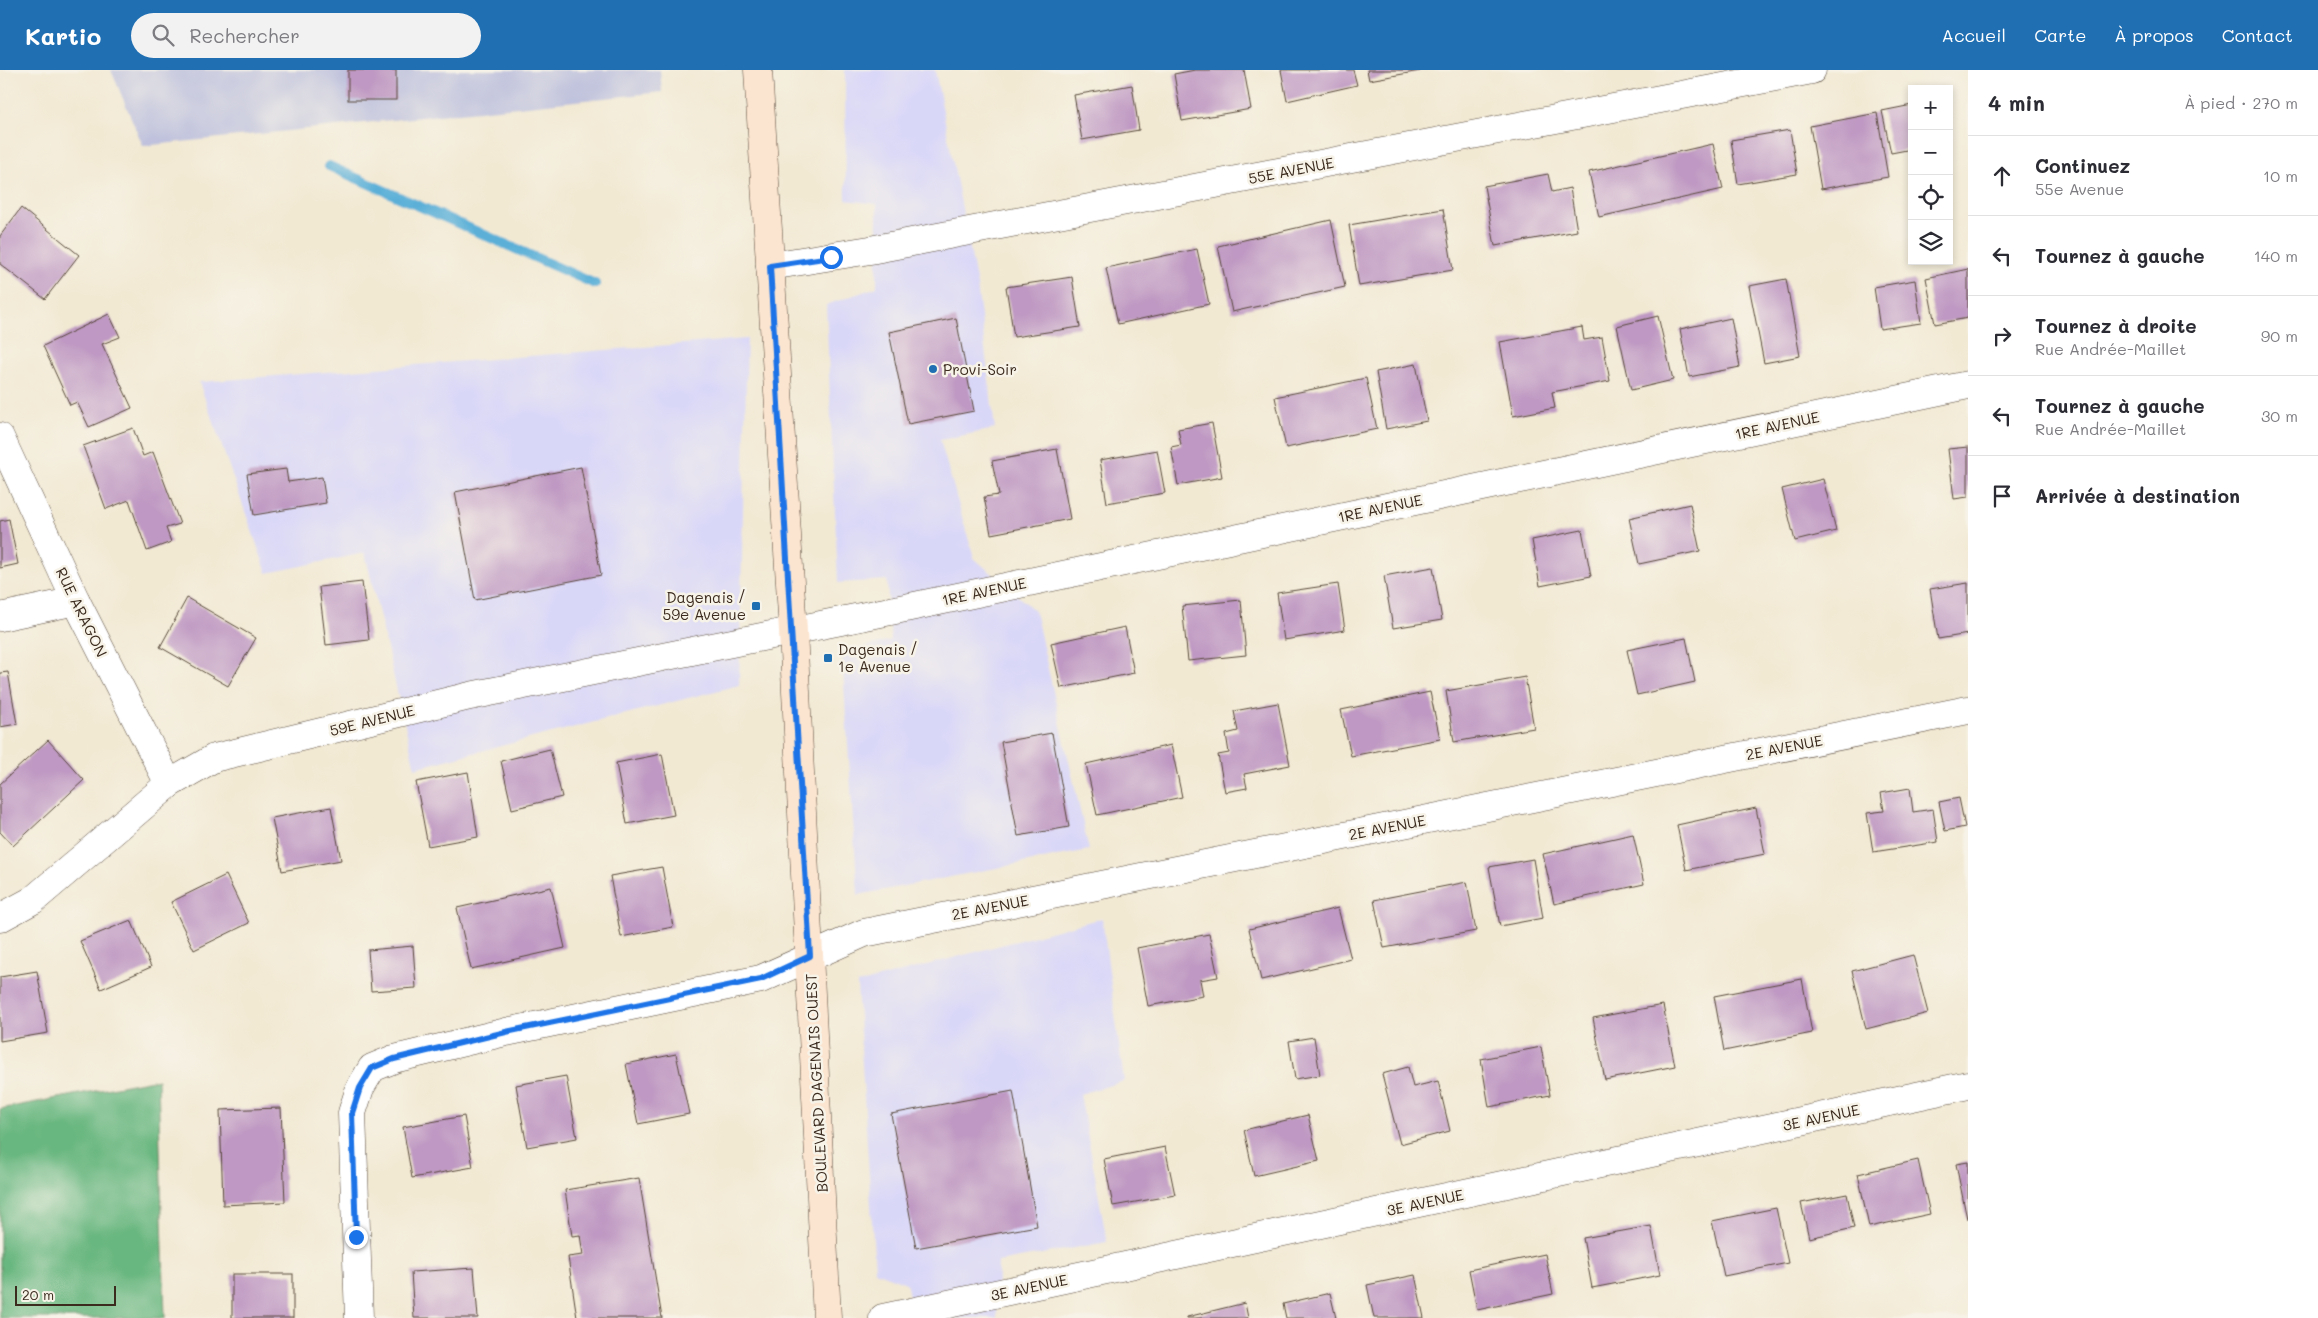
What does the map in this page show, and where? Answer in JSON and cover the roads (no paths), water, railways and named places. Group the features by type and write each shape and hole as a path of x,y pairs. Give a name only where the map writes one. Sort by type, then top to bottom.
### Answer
{"main road":[{"name":"BOULEVARD DAGENAIS OUEST","path":"758,70 793,631 827,1318"}],"street":[{"name":"55E AVENUE","path":"770,266 850,254 1812,70"},
{"name":"1RE AVENUE","path":"793,631 835,620 939,600 1968,385"},
{"name":"RUE ARAGON","path":"0,437 76,601 169,784"},
{"path":"0,617 76,601"},
{"name":"59E AVENUE","path":"0,918 33,900 169,784 214,758 470,696 793,631"},
{"name":"2E AVENUE","path":"359,1318 352,1113 360,1088 372,1068 394,1059 506,1032 761,979 864,933 1968,710"},
{"name":"3E AVENUE","path":"883,1318 1968,1085"}],"waterway":[{"path":"329,166 595,284"}],"place":[{"name":"Provi-Soir","path":"933,369"},
{"name":"Dagenais / 59e Avenue","path":"756,606"},
{"name":"Dagenais / 1e Avenue","path":"828,658"}]}
